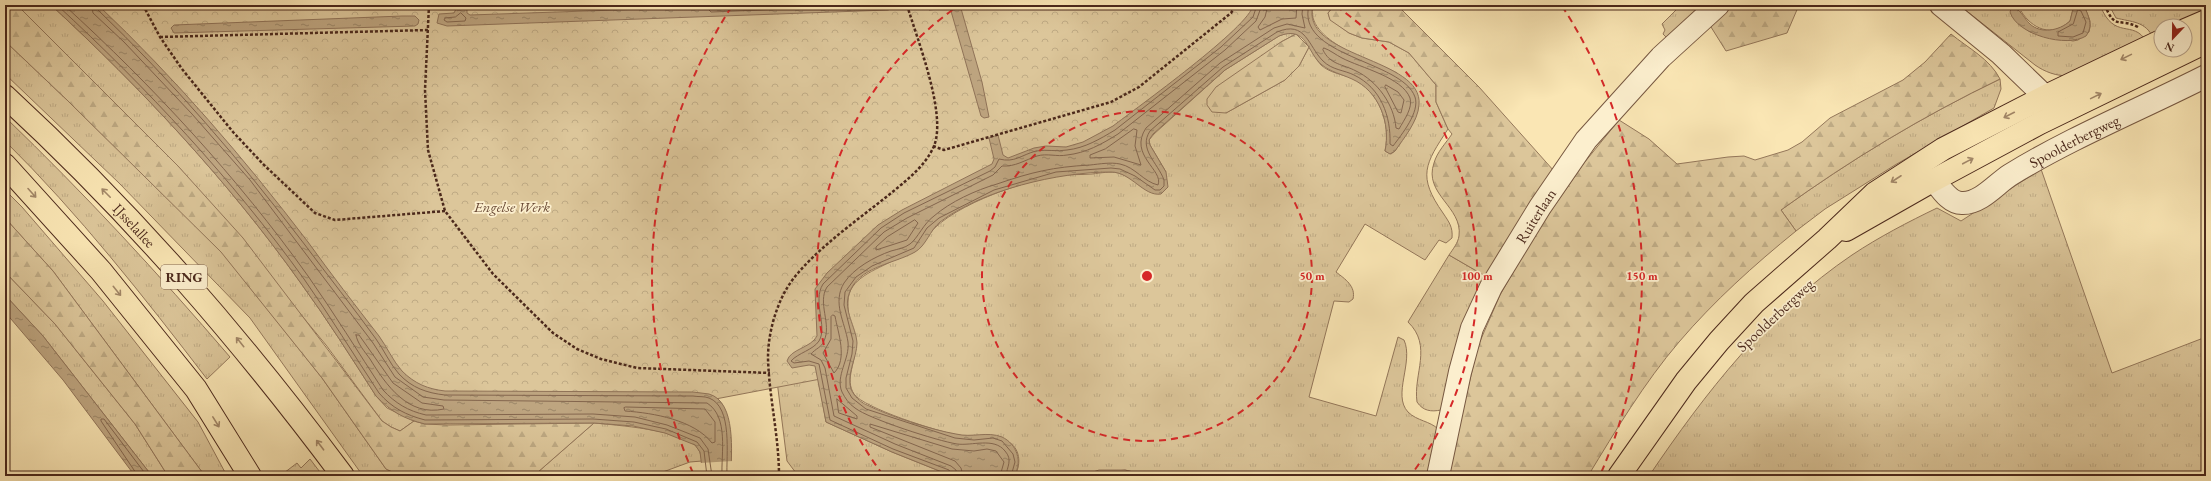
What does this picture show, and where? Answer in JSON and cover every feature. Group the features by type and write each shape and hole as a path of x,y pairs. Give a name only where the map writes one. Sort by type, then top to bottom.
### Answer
{"main road":[{"path":"2193,27 2206,21"},
{"name":"Spoolderbergweg","path":"1827,239 1868,219 1934,180 2061,113 2206,42"},
{"name":"Spoolderbergweg","path":"1619,476 1686,381 1719,341 1754,303 1827,239 1875,193 1943,149 2046,96 2153,45"},
{"name":"IJsselallee","path":"5,96 64,151 160,250 277,388 343,476"},
{"path":"5,165 101,271 196,389 250,476"}],"street":[{"name":"Ruiterlaan","path":"1438,476 1460,372 1472,328 1490,287 1540,207 1586,140 1662,57 1718,5"},
{"name":"Spoolderbergweg","path":"1941,5 2001,54 2046,96 2061,113"},
{"name":"Spoolderbergweg","path":"1934,180 1953,201 1962,204 1972,202 1998,183 2032,162 2206,76"}],"path":[{"path":"143,5 160,36 182,69 233,132 264,165 315,213 335,220 445,211"},
{"path":"429,5 425,90 428,150 445,211 481,259 514,295 547,328 577,349 601,359 637,368 770,373"},
{"path":"780,476 768,357 772,326 778,309 797,273 822,250 910,178 919,169 934,146 936,128 935,100 907,5"},
{"path":"934,146 944,150 1111,102 1138,86 1231,13 1236,5"},
{"path":"160,36 428,30"},
{"path":"697,476 749,476"}],"green space":[{"path":"5,5 17,5 178,166 243,238 382,421 400,431 414,421 425,424 447,425 594,423 538,472 530,476 401,476 386,469 322,378 221,252 5,41"},
{"path":"17,5 51,5 151,103 214,172 244,208 320,310 376,396 387,408 414,421 400,431 382,421 326,345 178,166"},
{"name":"Engelse Werk","path":"71,5 1281,5 1121,143 1030,167 847,270 831,377 705,401 420,406 232,167"},
{"path":"1313,5 1335,5 1328,13 1330,19 1349,33 1362,38 1389,42 1409,53 1436,85 1436,102 1448,129 1429,161 1427,179 1435,200 1450,225 1452,238 1446,243 1439,240 1425,260 1365,224 1336,272 1349,283 1354,294 1353,299 1349,302 1334,301 1309,397 1376,416 1398,337 1404,340 1407,358 1402,388 1404,405 1408,412 1412,415 1435,426 1438,429 1429,476 1149,476 1125,470 1081,476 1014,476 1019,463 1018,454 1014,446 1003,439 990,436 965,436 948,433 902,419 871,406 860,400 854,394 851,388 850,376 855,344 849,318 848,302 849,294 858,281 872,271 898,258 925,240 934,228 948,217 965,207 1003,190 1060,175 1106,172 1119,173 1142,187 1166,172 1150,145 1149,140 1154,134 1225,70 1279,36 1287,33 1296,34 1281,42 1265,55 1226,113 1285,80 1299,66 1309,47 1324,68 1352,78 1369,91 1376,99 1381,109 1386,130 1385,151 1391,154 1395,151 1415,119 1397,73 1358,56 1329,39 1319,29 1313,18"},
{"path":"1335,5 1397,5 1479,87 1554,171 1487,277 1449,255 1458,239 1459,226 1450,208 1438,192 1432,174 1437,155 1452,134 1448,129 1436,102 1436,85 1409,53 1389,42 1362,38 1349,33 1330,20 1328,13"},
{"path":"1681,5 1703,5 1668,39 1663,34 1665,30 1662,24"},
{"path":"1733,5 1799,5 1787,33 1726,51 1711,27"},
{"path":"1959,5 2074,5 2070,21 2056,29 2049,30 2037,27 2031,23 2021,11 2017,22 2030,32 2073,41 2078,40 2089,32 2090,21 2084,5 2100,5 2105,16 2111,23 2135,31 2146,41 2069,76 2060,75 2047,72 2035,65"},
{"path":"2109,5 2206,5 2206,15 2193,20 2193,18 2153,18 2153,38 2150,32 2142,25 2116,18"},
{"path":"1296,34 1309,47 1299,66 1285,80 1226,113 1212,112 1207,105 1207,99 1216,87 1281,42"},
{"path":"1951,34 1985,60 2000,79 1943,108 1860,156 1781,210 1796,231 1735,284 1706,312 1679,342 1642,390 1588,476 1447,476 1478,346 1500,295 1535,234 1584,163 1619,120 1649,139 1677,164 1744,156 1755,160 1788,150 1802,142 1830,118 1903,80 1925,62"},
{"path":"5,41 221,251 322,378 386,469 401,476 363,476 250,318 119,183 5,74"},
{"path":"2000,79 2001,89 1994,108 1895,165 1825,209 1796,231 1781,210 1860,156 1943,108"},
{"path":"5,117 120,234 230,357 207,379 135,287 85,227 59,197 5,141"},
{"path":"2041,169 2112,373 2206,337 2206,476 1649,476 1693,414 1740,355 1793,301 1822,277 1852,255 1904,224 1937,208 1961,221"},
{"path":"5,190 22,207 103,301 198,422 227,476 205,476 53,271 5,218"},
{"path":"5,218 53,271 205,476 168,476 135,424 55,324 5,272"},
{"path":"1449,255 1487,277 1441,410 1431,411 1425,409 1417,402 1416,392 1421,350 1415,331 1408,322"},
{"path":"5,272 55,324 135,424 168,476 152,476 43,336 5,295"},
{"path":"827,273 817,371 826,422 892,452 952,476 802,476 796,473 787,461 775,365"},
{"path":"594,423 648,429 677,436 688,440 696,446 702,461 690,462 652,476 530,476 538,472"},
{"path":"310,459 323,476 280,476 297,463 301,468"},
{"path":"1099,470 1125,470 1149,476 1081,476"}],"water":[{"path":"51,5 98,5 127,33 208,119 234,149 308,242 379,336 402,371 417,383 433,389 445,391 693,392 709,394 718,399 724,407 728,418 731,442 731,476 703,476 700,452 695,445 665,433 633,426 594,423 425,424 410,420 392,410 376,396 300,282 244,208 214,172 151,103"},
{"path":"458,5 467,5 467,13 470,15 761,5 896,5 896,7 888,10 447,26 437,23 439,14 454,13"},
{"path":"924,5 960,5 982,82 989,117 984,118 981,116 951,11 948,8 929,10"},
{"path":"1253,5 1313,5 1314,23 1324,36 1342,47 1384,66 1403,77 1415,89 1419,105 1418,111 1410,129 1395,151 1390,154 1385,151 1386,130 1384,119 1381,109 1369,91 1352,79 1322,65 1301,37 1295,34 1279,36 1225,70 1153,134 1149,140 1150,145 1166,172 1168,187 1161,194 1149,192 1125,176 1111,172 1068,175 1021,185 999,192 957,211 940,222 933,229 922,246 915,252 877,267 860,278 853,285 849,294 848,306 856,337 857,348 851,372 850,384 851,389 856,396 862,402 876,409 923,426 962,435 996,435 1002,437 1011,444 1017,454 1018,465 1014,476 952,476 892,452 826,422 815,366 809,365 792,368 787,361 792,354 810,343 817,336 815,289 827,273 878,225 902,210 992,164 994,159 989,138 998,135 1003,155 1008,158 1034,148 1046,146 1066,147 1083,142 1113,126 1214,48 1247,16"},
{"path":"2074,5 2084,5 2090,20 2090,28 2086,36 2067,41 2055,40 2032,33 2014,20 2010,12 2011,9 2015,8 2034,27 2050,30 2061,27 2070,21"},
{"path":"415,16 419,20 418,24 415,26 174,33 171,28 174,25"},
{"path":"5,295 43,336 152,476 135,476 63,380 5,312"}],"pier":[{"path":"733,461 733,476 701,476 700,463"}]}
